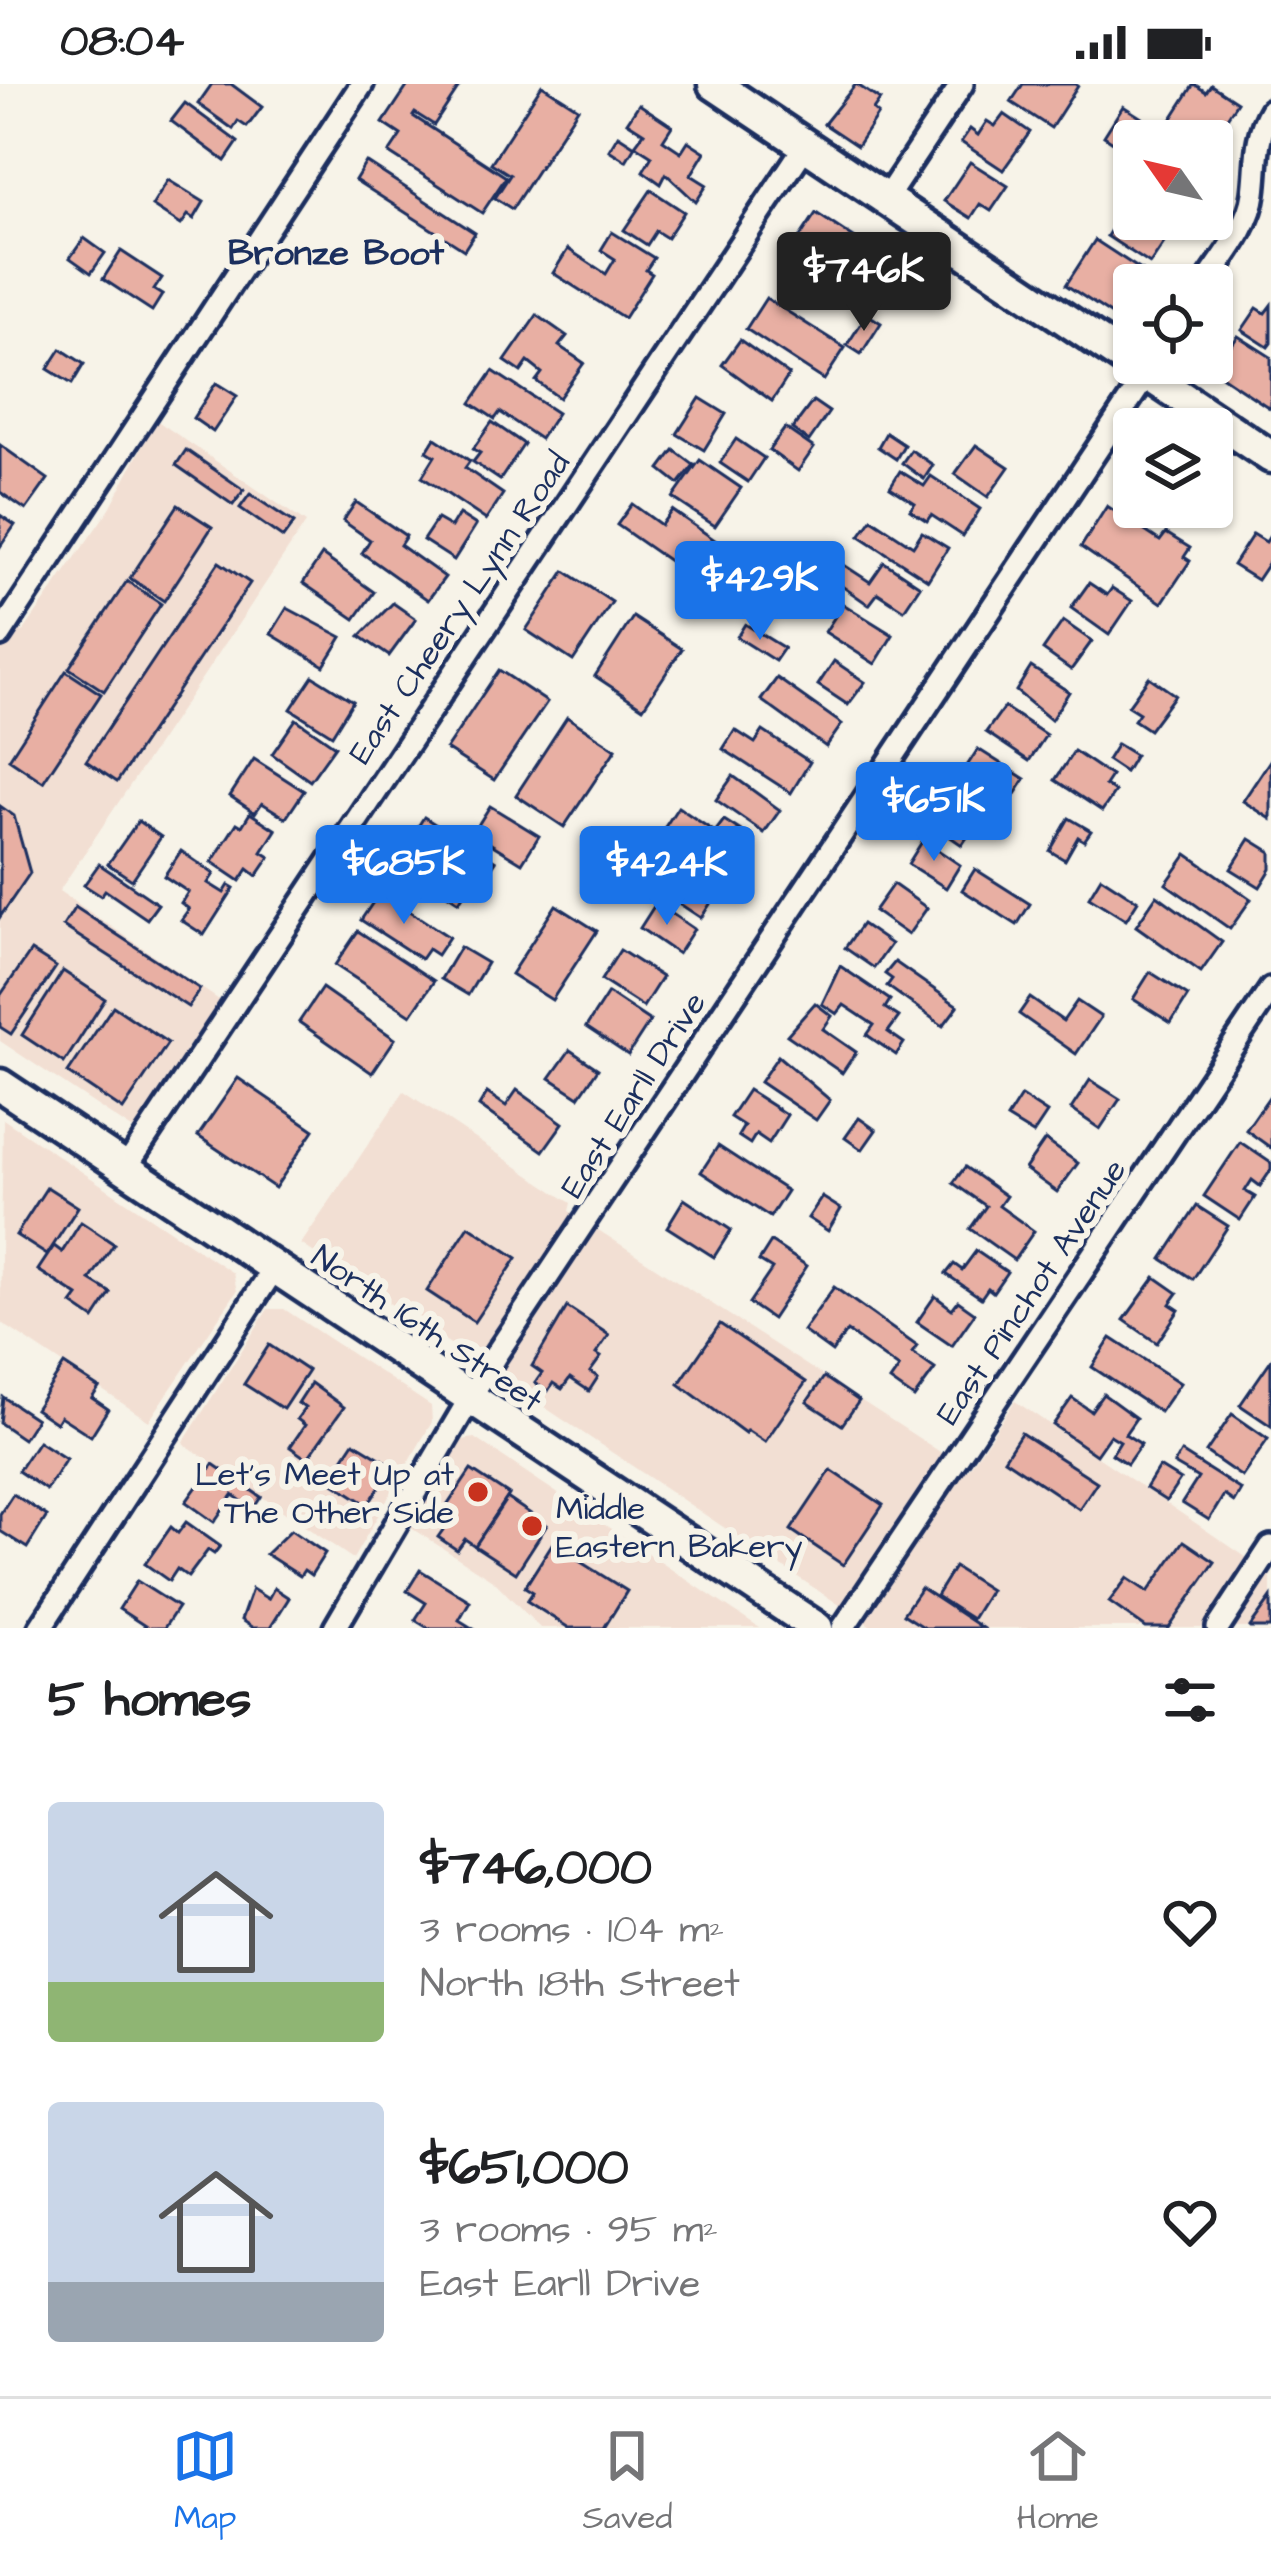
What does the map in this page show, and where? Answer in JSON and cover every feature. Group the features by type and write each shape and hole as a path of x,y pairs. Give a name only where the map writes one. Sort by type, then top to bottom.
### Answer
{"main road":[{"path":"714,84 1113,343"},
{"path":"1173,384 1271,457"},
{"name":"North 16th Street","path":"0,1085 817,1628"}],"street":[{"path":"0,634 362,84"},
{"path":"887,197 962,84"},
{"path":"1219,264 1241,230 1254,194 1271,110"},
{"name":"East Cheery Lynn Road","path":"125,1168 807,143"},
{"name":"East Earll Drive","path":"335,1628 468,1398 1140,384"},
{"name":"East Pinchot Avenue","path":"843,1628 1271,989"},
{"path":"40,1628 275,1267"},
{"path":"1218,1628 1271,1547"}],"shaded area":[{"path":"156,420 306,523 59,891 228,1006 141,1135 0,1041 0,620 23,632 110,508"},
{"path":"404,1091 571,1203 569,1211 968,1470 1015,1401 1271,1574 1271,1628 874,1628 301,1244"},
{"path":"3,1119 233,1273 237,1291 149,1421 0,1322"},
{"path":"268,1309 284,1309 431,1406 432,1422 353,1559 183,1443"},
{"path":"475,1438 759,1628 540,1628 494,1581 411,1528 462,1440"}],"building":[{"path":"212,84 231,84 262,107 247,127 238,121 233,129 198,104"},
{"path":"409,84 461,84 434,125 413,116 506,177 482,213 389,153 401,135 383,123"},
{"path":"856,84 880,100 873,110 878,114 857,146 824,124"},
{"path":"1023,84 1078,86 1051,128 1011,102"},
{"path":"1194,84 1206,92 1211,85 1237,102 1225,120 1171,120"},
{"path":"542,85 578,108 512,209 495,198 510,175 491,163"},
{"path":"185,103 238,142 225,161 171,121"},
{"path":"639,104 672,126 663,140 681,152 688,141 705,152 691,175 707,185 696,202 666,174 661,184 643,171 652,156 635,145 644,133 627,122"},
{"path":"1123,106 1145,120 1114,120"},
{"path":"1004,114 1030,132 1003,170 961,142 970,129 978,135 987,121 995,126"},
{"path":"1113,122 1113,142 1104,136"},
{"path":"618,135 635,146 626,161 609,150"},
{"path":"366,162 475,233 464,250 355,180"},
{"path":"970,162 1008,186 991,211 980,204 971,218 944,201"},
{"path":"168,180 204,202 194,219 188,215 181,225 152,206"},
{"path":"651,190 684,212 667,238 656,231 647,245 624,230"},
{"path":"816,213 907,273 887,303 796,243"},
{"path":"612,232 654,258 646,270 652,274 624,318 553,273 568,249 606,274 615,259 601,250"},
{"path":"84,238 105,253 91,273 70,258"},
{"path":"1095,240 1132,264 1113,264 1113,316 1066,285"},
{"path":"1113,240 1166,240 1150,264"},
{"path":"121,251 162,278 154,290 162,295 152,311 103,279"},
{"path":"766,298 845,348 824,380 746,329"},
{"path":"1271,305 1268,347 1242,330 1257,308 1265,313"},
{"path":"867,314 881,323 861,354 847,345"},
{"path":"537,315 567,336 559,346 584,363 559,398 536,381 542,373 528,362 521,372 505,361"},
{"path":"1238,336 1271,357 1271,409 1233,384 1233,343"},
{"path":"740,340 789,375 772,401 722,365"},
{"path":"61,349 84,364 72,384 48,369"},
{"path":"493,371 557,413 540,439 500,412 495,419 471,403"},
{"path":"216,383 237,396 213,432 193,418"},
{"path":"700,398 726,414 704,450 677,434"},
{"path":"813,401 829,412 809,441 792,429"},
{"path":"492,422 524,444 500,480 473,462 480,453 473,449"},
{"path":"785,428 814,448 798,471 769,450"},
{"path":"886,433 904,445 896,459 878,447"},
{"path":"435,438 470,461 465,468 503,494 486,520 422,477 435,456 427,451"},
{"path":"736,439 764,458 748,482 720,463"},
{"path":"0,445 48,479 26,510 0,492"},
{"path":"976,445 1009,467 988,497 955,474"},
{"path":"186,450 244,490 233,505 176,465"},
{"path":"674,450 694,465 679,484 660,469"},
{"path":"911,450 933,465 924,479 902,463"},
{"path":"700,460 741,488 715,526 673,498"},
{"path":"900,471 924,486 931,476 980,509 963,536 931,515 927,521 910,510 915,503 890,487"},
{"path":"250,494 294,523 283,538 240,508"},
{"path":"356,502 406,536 400,545 445,577 428,600 362,553 370,540 343,521"},
{"path":"632,504 661,525 672,510 715,540 689,575 617,525"},
{"path":"178,505 212,527 164,601 130,578"},
{"path":"1107,506 1113,510 1113,528 1140,528 1160,541 1166,533 1190,548 1184,557 1190,561 1162,603 1081,547"},
{"path":"459,514 476,525 454,560 423,540 437,519 451,527"},
{"path":"0,515 15,525 0,547"},
{"path":"872,519 913,546 922,532 948,548 928,580 860,536"},
{"path":"1253,534 1266,542 1271,534 1271,559 1257,580 1233,565"},
{"path":"322,555 374,592 355,619 303,583"},
{"path":"219,562 250,583 117,782 86,761"},
{"path":"727,562 741,571 722,599 709,589"},
{"path":"884,562 920,586 904,610 878,593 869,605 833,580 844,565 870,582"},
{"path":"565,571 612,602 573,661 526,630"},
{"path":"780,572 796,582 784,602 767,591"},
{"path":"127,581 161,604 104,691 69,668"},
{"path":"1089,583 1107,595 1112,588 1132,601 1109,635 1071,608"},
{"path":"393,603 416,619 389,656 360,636"},
{"path":"843,604 893,635 875,664 825,632"},
{"path":"287,608 342,637 324,666 271,634"},
{"path":"633,617 682,649 643,708 595,676"},
{"path":"1063,621 1092,641 1071,670 1043,650"},
{"path":"745,624 784,648 775,661 737,637"},
{"path":"834,661 865,682 848,705 818,685"},
{"path":"1031,667 1069,692 1051,720 1016,691"},
{"path":"499,670 547,702 494,780 446,749"},
{"path":"66,671 101,694 43,782 9,759"},
{"path":"313,676 353,701 332,735 291,709"},
{"path":"1149,677 1175,695 1149,730 1134,720 1139,713 1128,706"},
{"path":"777,678 842,724 826,747 761,700"},
{"path":"1004,707 1046,735 1029,761 986,732"},
{"path":"567,717 616,749 564,827 516,795"},
{"path":"296,719 335,746 310,781 272,754"},
{"path":"735,730 755,743 763,731 810,762 791,793 723,749"},
{"path":"1117,744 1135,755 1125,772 1107,760"},
{"path":"978,749 1025,779 1008,805 961,775"},
{"path":"1074,751 1111,776 1105,785 1115,792 1102,811 1055,780"},
{"path":"254,759 304,791 286,818 262,803 255,813 230,796"},
{"path":"1271,759 1271,819 1243,801"},
{"path":"733,776 780,810 764,833 716,800"},
{"path":"947,804 976,824 962,845 933,825"},
{"path":"0,806 14,816 30,873 0,917"},
{"path":"490,806 539,836 522,863 473,833"},
{"path":"678,807 715,832 724,820 752,838 727,876 661,833"},
{"path":"250,813 276,830 262,852 270,857 257,876 248,869 240,881 212,862 237,823 242,826"},
{"path":"424,817 455,837 432,873 464,894 459,902 396,861"},
{"path":"1069,818 1091,831 1084,841 1078,837 1065,860 1050,851"},
{"path":"138,821 161,837 132,880 108,864"},
{"path":"654,835 725,881 701,918 630,871"},
{"path":"1250,839 1271,852 1271,869 1260,887 1231,869"},
{"path":"923,840 960,865 946,888 908,864"},
{"path":"469,844 496,861 485,878 459,860"},
{"path":"181,851 214,874 208,883 224,893 229,885 234,888 204,935 181,920 189,909 181,903 188,892 164,876"},
{"path":"1187,854 1251,899 1230,929 1166,884"},
{"path":"99,864 158,904 147,919 105,890 101,896 84,885"},
{"path":"975,869 1030,904 1017,925 962,890"},
{"path":"1101,877 1138,901 1126,920 1089,897"},
{"path":"893,884 927,908 908,935 874,911"},
{"path":"380,892 449,937 437,955 428,949 421,959 361,920"},
{"path":"1157,895 1222,942 1201,972 1136,926"},
{"path":"656,903 694,929 678,954 640,928"},
{"path":"556,905 597,931 552,1000 511,974"},
{"path":"75,907 200,989 188,1007 63,926"},
{"path":"862,924 891,944 874,968 845,948"},
{"path":"358,931 434,981 411,1015 335,965"},
{"path":"460,947 487,963 468,995 441,979"},
{"path":"620,950 662,977 643,1007 601,980"},
{"path":"31,951 56,967 11,1034 0,1027 0,996"},
{"path":"895,962 958,1006 943,1026 887,986 892,979 885,974"},
{"path":"840,966 890,1000 885,1008 899,1017 888,1032 904,1043 896,1055 867,1035 874,1025 844,1005 837,1014 822,1004"},
{"path":"63,971 105,999 64,1063 22,1035"},
{"path":"1150,972 1188,996 1171,1023 1133,999"},
{"path":"322,988 395,1039 372,1073 299,1022"},
{"path":"608,993 650,1021 628,1055 586,1027"},
{"path":"1030,998 1063,1021 1077,1001 1101,1017 1076,1054 1019,1014"},
{"path":"815,1003 832,1016 823,1029 856,1052 842,1073 787,1035"},
{"path":"113,1006 168,1043 123,1110 68,1073"},
{"path":"570,1050 598,1069 579,1097 550,1078"},
{"path":"778,1056 830,1100 816,1120 760,1082"},
{"path":"238,1078 314,1130 275,1188 198,1136"},
{"path":"1090,1080 1120,1099 1100,1129 1071,1109"},
{"path":"517,1090 563,1123 543,1151 479,1106 487,1093 506,1106"},
{"path":"748,1090 787,1115 769,1143 756,1134 750,1144 738,1136 744,1126 730,1117"},
{"path":"1271,1094 1271,1148 1246,1130"},
{"path":"1021,1096 1047,1113 1033,1134 1007,1118"},
{"path":"859,1118 876,1130 862,1150 845,1138"},
{"path":"1045,1140 1078,1163 1057,1192 1025,1169"},
{"path":"1240,1142 1271,1163 1271,1170 1260,1186 1252,1180 1245,1191 1255,1197 1240,1220 1204,1196"},
{"path":"718,1146 787,1191 770,1217 701,1172"},
{"path":"965,1167 1006,1196 999,1206 1034,1231 1014,1260 970,1229 986,1206 953,1183"},
{"path":"47,1187 78,1207 47,1255 16,1235"},
{"path":"822,1197 841,1209 828,1231 808,1218"},
{"path":"684,1199 731,1230 714,1257 667,1227"},
{"path":"1197,1206 1228,1226 1193,1279 1162,1259"},
{"path":"81,1222 114,1244 90,1280 111,1293 94,1319 72,1304 78,1296 38,1270 54,1246 62,1252"},
{"path":"469,1226 517,1258 474,1322 427,1291"},
{"path":"771,1242 807,1266 772,1319 749,1303 772,1269 759,1261"},
{"path":"976,1251 1007,1272 993,1292 988,1288 981,1298 946,1274 954,1264 962,1270"},
{"path":"1155,1277 1178,1293 1170,1304 1179,1310 1157,1343 1124,1320"},
{"path":"834,1287 917,1346 912,1353 935,1369 914,1398 890,1381 899,1368 847,1331 832,1352 803,1331"},
{"path":"935,1296 952,1309 958,1301 975,1313 952,1346 917,1322"},
{"path":"567,1307 609,1335 596,1354 601,1357 590,1372 598,1377 589,1391 570,1378 562,1389 553,1383 548,1391 535,1383 542,1373 532,1366"},
{"path":"720,1324 806,1382 765,1442 745,1433 679,1384"},
{"path":"1111,1338 1180,1383 1160,1412 1092,1367"},
{"path":"269,1345 308,1371 283,1409 244,1384"},
{"path":"1271,1360 1271,1426 1240,1405"},
{"path":"64,1365 99,1388 92,1398 108,1409 91,1436 60,1416 56,1423 35,1409"},
{"path":"824,1377 859,1401 842,1425 807,1402"},
{"path":"311,1383 344,1407 307,1459 290,1447 305,1425 297,1419 305,1408 298,1403"},
{"path":"1103,1394 1136,1418 1125,1434 1141,1444 1127,1464 1112,1454 1120,1441 1110,1435 1096,1455 1053,1425 1072,1398 1091,1411"},
{"path":"3,1397 36,1419 23,1439 0,1423"},
{"path":"1232,1414 1268,1439 1242,1477 1206,1452"},
{"path":"1021,1433 1097,1482 1079,1509 1004,1459"},
{"path":"38,1441 66,1459 46,1490 18,1471"},
{"path":"354,1442 393,1466 368,1505 329,1480"},
{"path":"1181,1452 1241,1490 1234,1502 1224,1495 1209,1520 1182,1503 1198,1478 1174,1464"},
{"path":"213,1464 261,1497 253,1509 233,1495 214,1522 186,1502"},
{"path":"1159,1467 1180,1480 1166,1501 1146,1488"},
{"path":"471,1470 509,1495 475,1546 465,1539 457,1550 438,1537 445,1527 437,1521"},
{"path":"831,1470 883,1505 843,1565 791,1530"},
{"path":"13,1494 47,1516 27,1548 0,1531 0,1514"},
{"path":"507,1498 547,1525 516,1573 475,1546"},
{"path":"186,1522 220,1546 214,1554 208,1550 188,1577 177,1569 169,1581 145,1564 171,1527 178,1533"},
{"path":"291,1530 325,1553 311,1575 304,1570 300,1576 266,1554"},
{"path":"1184,1541 1215,1562 1169,1628 1146,1628 1109,1602 1127,1578 1148,1592"},
{"path":"552,1544 627,1591 604,1628 569,1628 527,1601 533,1592 525,1587"},
{"path":"954,1567 990,1590 972,1619 936,1596"},
{"path":"420,1570 470,1601 459,1620 472,1628 428,1628 415,1620 426,1603 407,1591"},
{"path":"137,1581 178,1607 164,1628 148,1628 119,1609"},
{"path":"274,1588 289,1598 270,1628 253,1628 241,1620 252,1589 268,1599"},
{"path":"921,1588 982,1628 925,1628 903,1614"},
{"path":"1271,1598 1271,1628 1251,1628 1250,1627"}],"place":[{"name":"Let's Meet Up at The Other Side","path":"478,1492"},
{"name":"Middle Eastern Bakery","path":"532,1526"}],"district":[{"name":"Bronze Boot","path":"336,251"}]}
